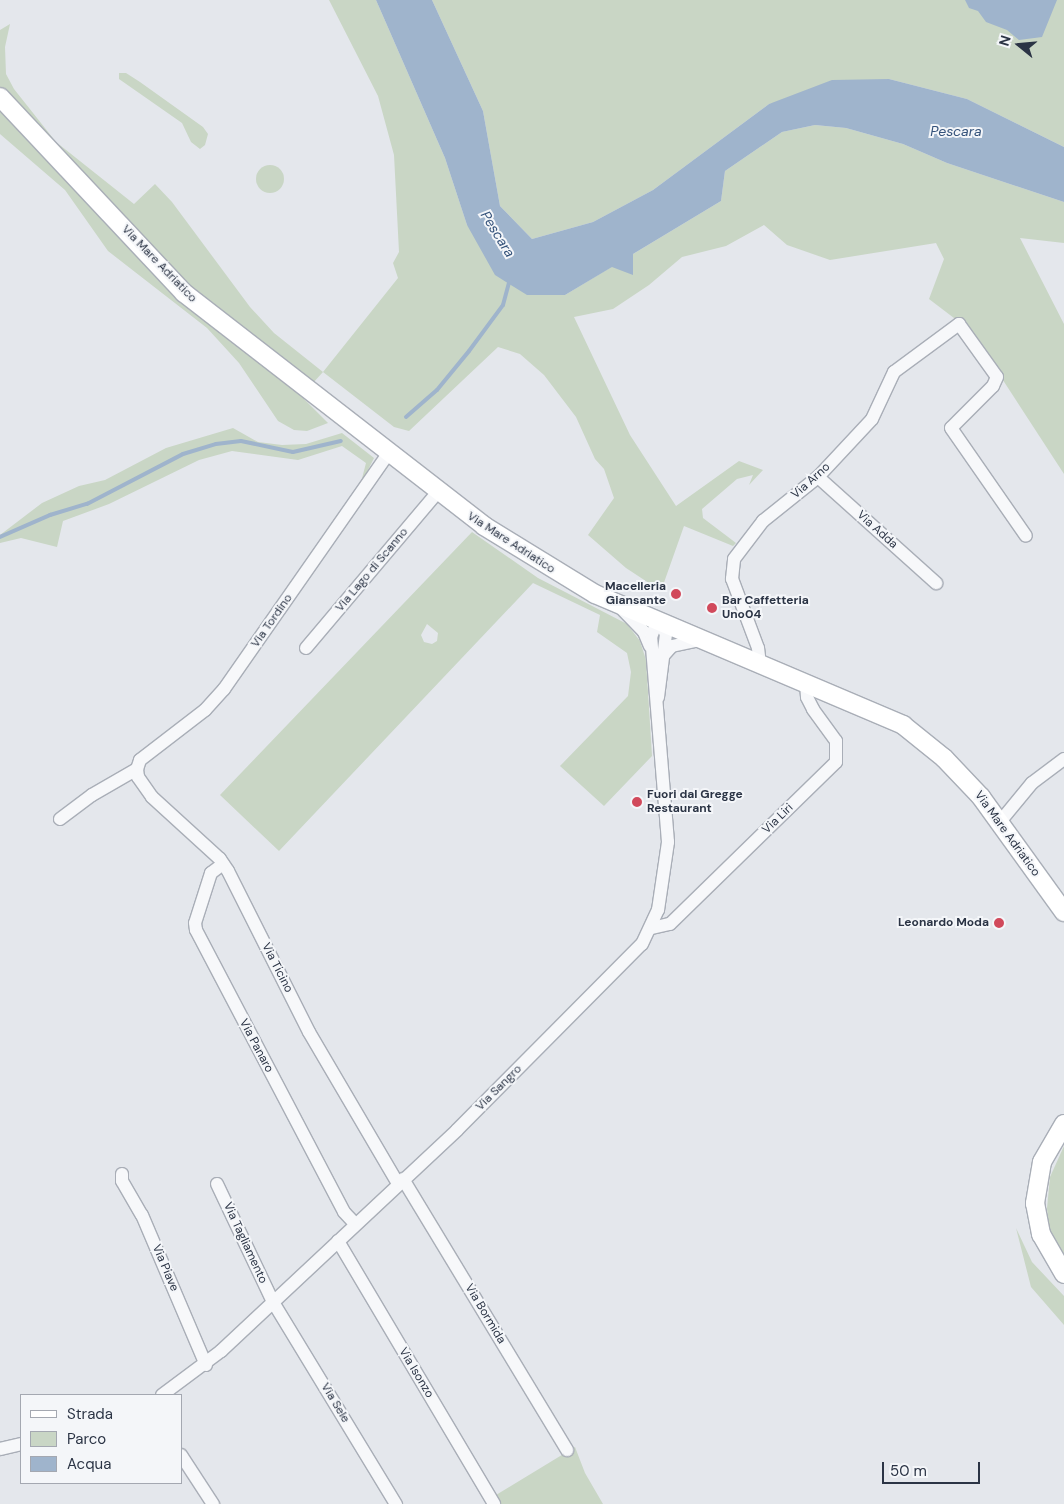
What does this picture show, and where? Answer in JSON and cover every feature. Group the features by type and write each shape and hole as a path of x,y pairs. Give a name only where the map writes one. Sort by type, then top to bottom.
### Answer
{"main road":[{"name":"Via Mare Adriatico","path":"0,97 184,293 437,493 515,547 614,602 903,725 944,758 981,797 1064,912"},
{"path":"1064,1124 1042,1162 1035,1203 1041,1234 1064,1274"}],"street":[{"name":"Via Arno","path":"760,664 758,648 732,579 734,559 762,521 818,477 872,419 894,372 960,324 997,377 993,386 951,428 1026,536"},
{"name":"Via Tordino","path":"137,769 140,760 205,710 224,689 388,454"},
{"name":"Via Adda","path":"818,477 936,583"},
{"name":"Via Lago di Scanno","path":"306,648 437,493"},
{"name":"Via Sangro","path":"614,602 644,632 658,655"},
{"name":"Via Sangro","path":"163,1394 206,1365 400,1181 457,1130 628,961 652,928 662,892 668,842 658,696 658,655 651,637 658,620"},
{"path":"658,655 672,646 703,640"},
{"name":"Via Liri","path":"652,928 670,924 836,762 836,742 813,709 807,697 806,684"},
{"path":"999,823 1032,783 1064,759"},
{"path":"60,819 92,795 137,769"},
{"name":"Via Ticino","path":"137,769 138,777 152,796 223,864 310,1032 400,1181"},
{"name":"Via Panaro","path":"223,864 210,873 195,923 196,930 344,1212 355,1224"},
{"name":"Via Piave","path":"122,1174 122,1181 142,1215 206,1365"},
{"name":"Via Bormida","path":"400,1181 567,1450"},
{"name":"Via Tagliamento","path":"217,1184 273,1302"},
{"name":"Via Isonzo","path":"338,1241 494,1504"},
{"name":"Via Sele","path":"273,1302 396,1504"},
{"path":"0,1449 20,1444"},
{"path":"182,1457 213,1504"}],"green space":[{"path":"329,0 376,0 445,158 467,225 565,295 721,201 725,171 782,132 815,125 846,128 903,144 947,163 1064,202 1064,243 1020,238 1064,324 1064,474 971,331 929,299 944,259 936,243 830,260 787,245 764,225 726,246 682,257 649,285 613,309 574,317 630,435 676,506 739,461 763,470 749,485 753,475 737,479 702,509 703,518 736,543 733,546 684,526 661,591 626,568 588,535 614,498 604,469 595,459 576,417 544,375 520,354 498,347 409,431 394,427 323,372 398,278 393,263 399,252 394,155 378,96"},
{"path":"432,0 1064,0 1064,147 967,99 889,79 769,104 653,190 593,222 532,239 500,206 483,111"},
{"path":"10,24 5,47 6,74 14,89 56,142 134,204 155,184 172,202 250,307 274,333 323,372 301,396 328,423 307,431 294,430 278,421 239,363 207,328 108,251 65,190 0,134 0,30"},
{"path":"119,73 126,73 140,82 203,127 208,134 205,145 200,149 191,142 182,123 119,79"},
{"path":"270,165 280,169 284,179 280,189 270,193 260,189 256,179 260,169"},
{"path":"233,428 258,442 282,445 306,444 342,433 374,458 360,486 366,463 342,446 298,460 232,451 199,460 109,504 63,521 57,547 21,538 0,543 0,535 42,503 79,486 105,480 166,448"},
{"path":"472,532 538,578 627,624 640,641 646,660 652,756 604,806 560,766 628,696 631,672 627,653 597,632 600,615 533,583 279,851 220,795","holes":["427,624 438,633 437,641 432,644 424,642 421,635"]},
{"path":"1064,1146 1064,1258 1049,1230 1047,1208 1050,1177"},
{"path":"1016,1228 1032,1262 1064,1296 1064,1325 1031,1287"},
{"path":"575,1447 585,1473 603,1504 501,1504 496,1495"}],"water":[{"name":"Pescara","path":"376,0 432,0 483,111 500,206 532,239 593,222 653,190 769,104 832,80 889,79 967,99 1064,147 1064,202 947,163 903,144 846,128 815,125 782,132 725,171 721,201 633,254 633,275 612,267 565,295 527,295 495,275 467,225 445,158"},
{"path":"965,0 1057,0 1042,37 1019,40 1007,30 986,22 978,11 969,8"}],"waterway":[{"path":"406,417 437,390 469,351 503,305 510,279"},
{"path":"0,537 50,515 87,504 183,454 216,444 241,441 293,452 341,441"}],"place":[{"name":"Macelleria Giansante","path":"676,594"},
{"name":"Bar Caffetteria Uno04","path":"712,608"},
{"name":"Fuori dal Gregge Restaurant","path":"637,802"},
{"name":"Leonardo Moda","path":"999,923"}]}
